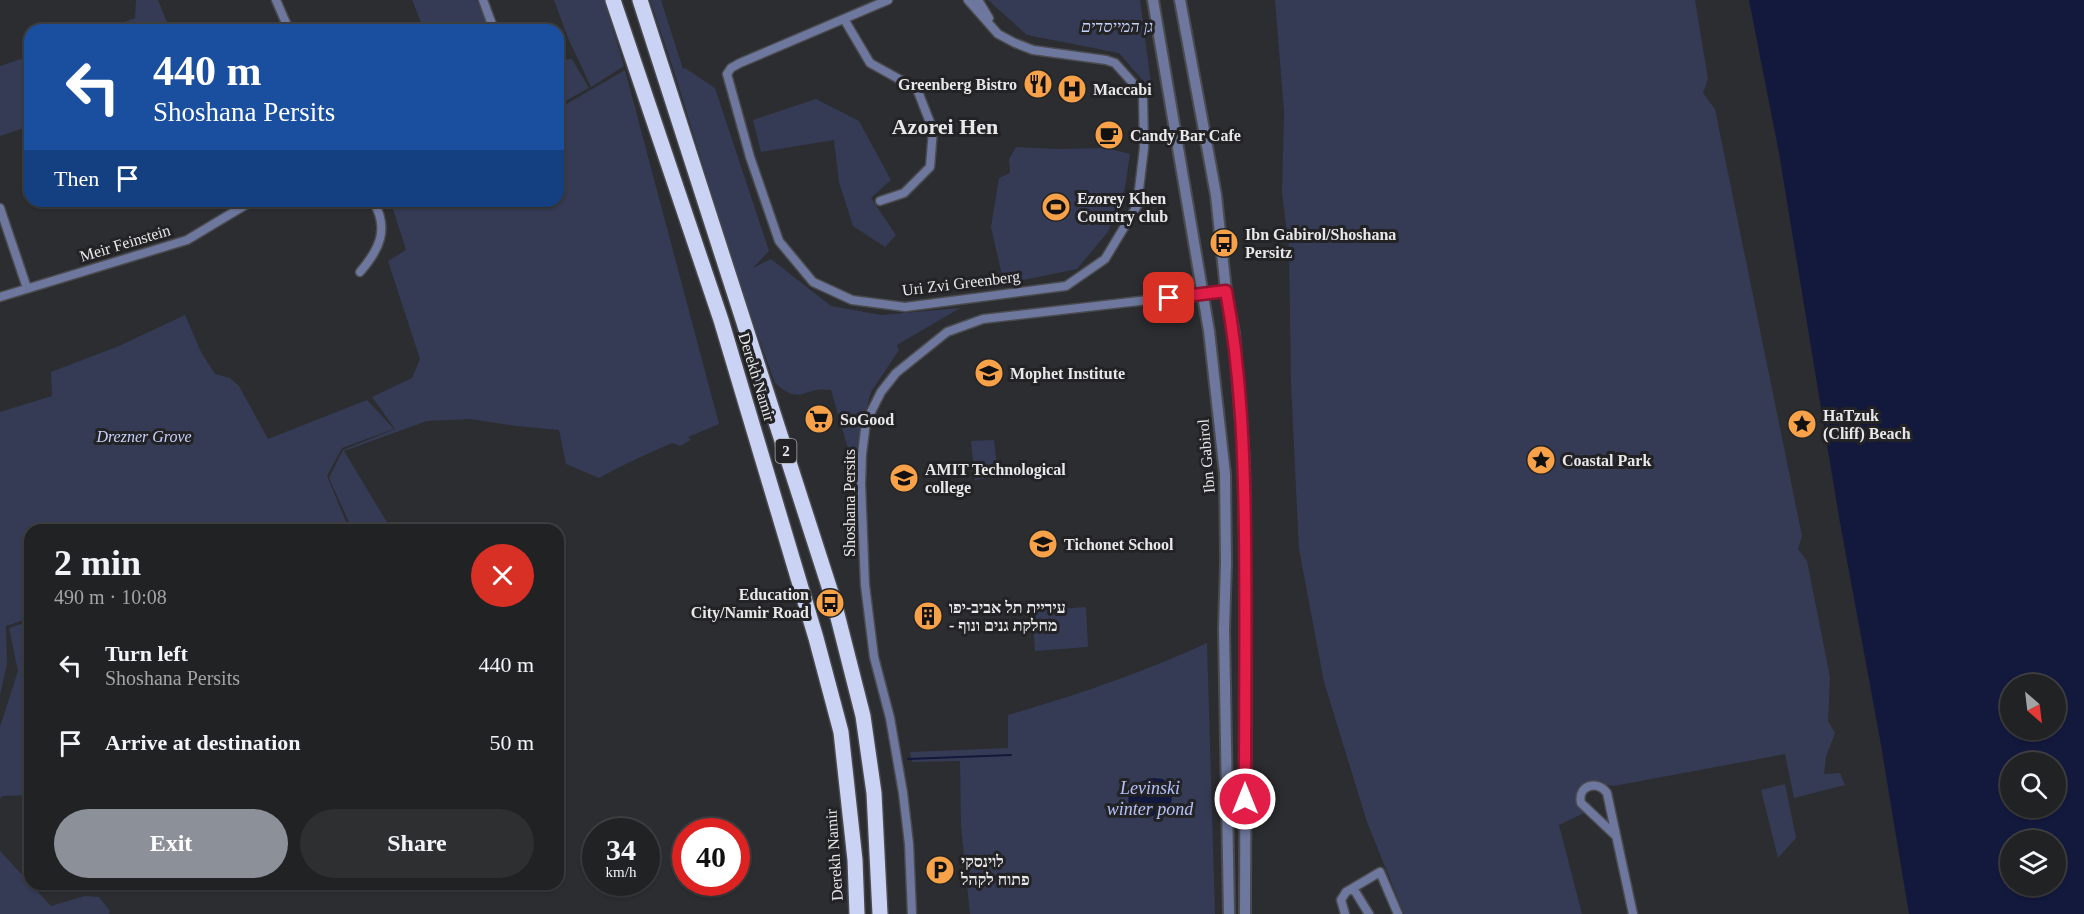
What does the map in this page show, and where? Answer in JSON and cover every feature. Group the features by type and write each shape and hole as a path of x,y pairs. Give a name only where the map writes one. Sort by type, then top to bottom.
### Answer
{"highway":[{"name":"Derekh Namir","path":"613,0 721,320 816,638 841,732 855,860 857,914"},
{"name":"Derekh Namir","path":"640,0 834,602 864,727 874,793 880,914"}],"street":[{"path":"276,0 286,24"},
{"path":"483,0 492,24"},
{"name":"Uri Zvi Greenberg","path":"888,0 740,63 731,68 727,74 750,157 779,241 813,282 852,300 905,307 1066,286 1105,259 1137,206 1145,138 1143,96 1115,63 1034,50 998,34 968,0"},
{"path":"978,0 998,34"},
{"name":"Ibn Gabirol","path":"1153,0 1203,294 1225,474 1224,629 1230,914"},
{"path":"1180,0 1216,195 1226,291 1234,333 1244,460 1245,914"},
{"path":"844,19 870,63 917,89 933,130 930,167 904,193 880,201"},
{"name":"Meir Feinstein","path":"0,297 187,240 242,207"},
{"path":"360,272 375,254 381,234 380,212 377,207"},
{"path":"0,208 27,288"},
{"name":"Shoshana Persits","path":"912,914 909,844 903,793 890,718 874,657 865,585 862,454 866,422 881,392 896,373 947,332 983,319 1226,291"},
{"path":"1616,836 1581,803 1581,794 1585,787 1594,785 1605,789 1616,836 1633,914"},
{"path":"1345,914 1341,900 1346,892 1380,872 1398,914"},
{"path":"1353,888 1369,914"}],"green space":[{"path":"136,0 158,0 168,24 118,24 135,18"},
{"path":"412,0 477,0 487,24 422,24"},
{"path":"554,0 604,0 624,66 591,87"},
{"path":"650,0 661,0 683,69 685,68 715,88 769,251 753,268 771,259 831,306 881,315 960,308 897,345 899,350 871,392 857,445 858,483 831,390 797,395 791,394 775,383 739,283"},
{"name":"גן המייסדים","path":"988,0 1140,0 1151,84 1146,84 1119,53 1027,35"},
{"name":"Coastal Park","path":"1275,0 1695,0 1708,79 1703,93 1715,109 1802,536 1798,549 1807,561 1830,677 1828,721 1835,733 1826,757 1824,774 1840,773 1845,785 1794,798 1785,754 1614,786 1588,782 1579,787 1578,794 1578,801 1584,813 1559,825 1582,914 1404,914 1367,822 1324,682 1299,549 1291,384 1289,248 1282,194 1284,112"},
{"path":"24,58 24,128 0,136 0,66"},
{"path":"572,59 589,88 564,102 564,60"},
{"path":"625,70 719,424 688,437 691,440 680,446 672,443 599,478 566,464 559,430 470,419 427,421 344,451 388,524 350,524 329,478 343,450 395,429 372,397 412,378 420,359 388,261 406,250 393,209 396,207 564,207 564,106"},
{"path":"816,99 859,121 891,180 871,198 896,235 885,247 853,226 839,182 834,140 761,152 753,120"},
{"name":"Ezorey Khen Country club","path":"1016,147 1106,148 1130,154 1125,188 1108,232 1077,269 1004,284 991,227 999,178 1010,173 1009,159"},
{"name":"Drezner Grove","path":"185,315 201,352 215,374 230,378 239,386 268,439 367,400 394,429 342,448 327,476 347,524 24,524 24,620 6,626 7,664 0,695 0,412 52,396 51,372 119,346"},
{"path":"994,440 998,476 975,480 971,441"},
{"path":"1086,607 1088,647 1035,651 1032,611"},
{"path":"24,623 24,795 2,796 0,799 0,727 18,671 9,628"},
{"path":"1207,643 1215,914 970,914 961,826 960,761 912,762 910,752 1008,748 1008,715 1109,683"},
{"path":"1785,784 1796,838 1778,858 1761,790"},
{"path":"0,851 24,877 24,890 36,890 51,906 85,896 99,897 110,911 109,914 0,914"}],"water":[{"path":"1749,0 2084,0 2084,914 1909,914 1880,739 1839,517 1779,153"},
{"name":"Levinski winter pond","path":"1153,778 1163,779 1171,790 1169,811 1149,817 1134,816 1129,809 1128,793 1137,783"}],"waterway":[{"path":"908,759 1011,755"}],"place":[{"name":"Greenberg Bistro","path":"1038,84"},
{"name":"Maccabi","path":"1072,89"},
{"name":"Candy Bar Cafe","path":"1109,135"},
{"name":"Ezorey Khen Country club","path":"1056,207"},
{"name":"Ibn Gabirol/Shoshana Persitz","path":"1224,243"},
{"name":"Mophet Institute","path":"989,373"},
{"name":"SoGood","path":"819,419"},
{"name":"HaTzuk (Cliff) Beach","path":"1802,424"},
{"name":"Coastal Park","path":"1541,460"},
{"name":"AMIT Technological college","path":"904,478"},
{"name":"Tichonet School","path":"1043,544"},
{"name":"Education City/Namir Road","path":"830,603"},
{"name":"עיריית תל אביב-יפו - מחלקת גנים ונוף","path":"928,616"},
{"name":"לוינסקי פתוח לקהל","path":"940,870"}],"district":[{"name":"Azorei Hen","path":"945,126"}],"route":[{"path":"1169,298 1226,291 1234,333 1244,460 1245,799"}]}
